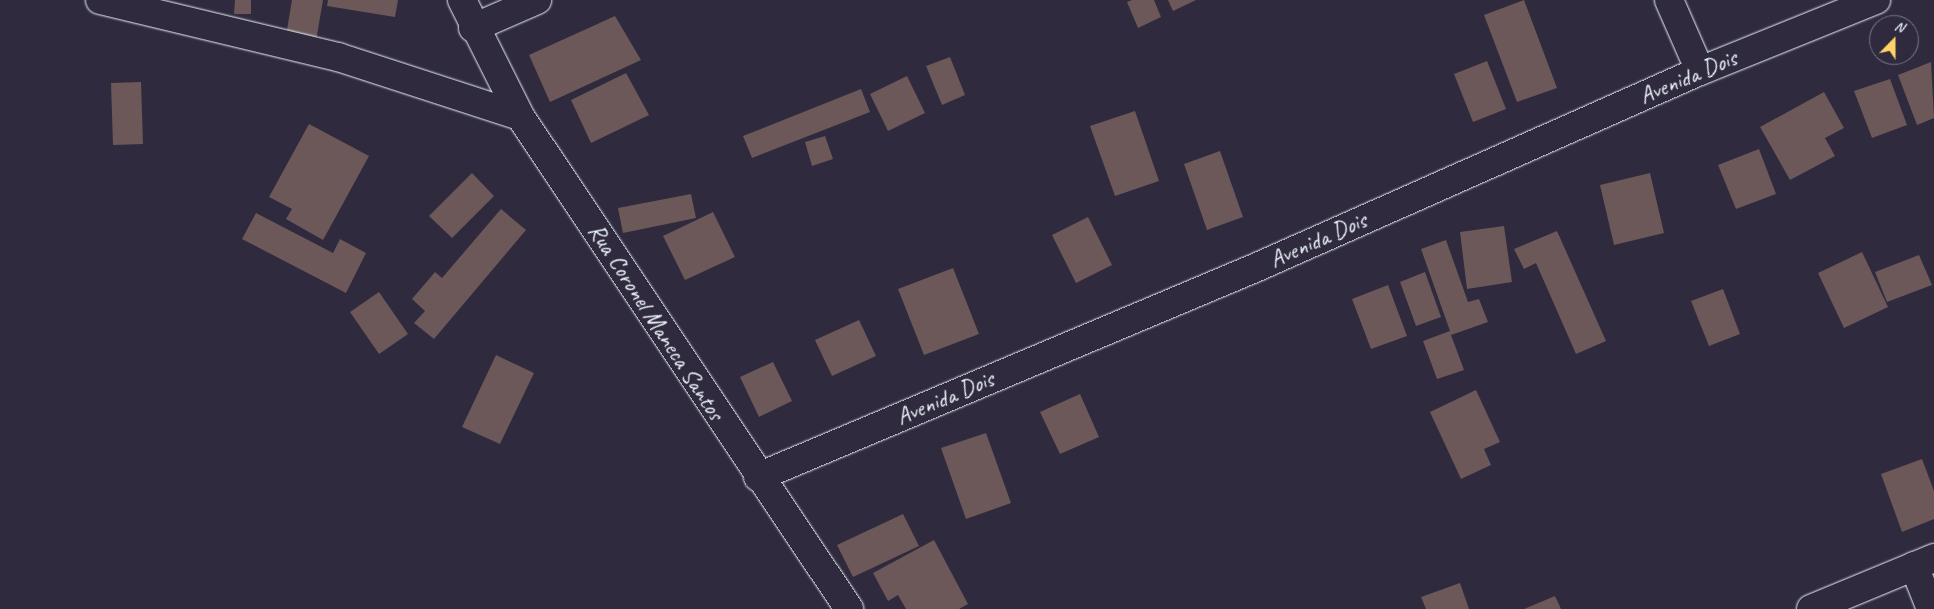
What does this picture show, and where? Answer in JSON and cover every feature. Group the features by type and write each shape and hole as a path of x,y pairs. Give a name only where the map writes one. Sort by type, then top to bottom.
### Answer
{"street":[{"path":"100,0 338,57 520,116"},
{"name":"Rua Coronel Maneca Santos","path":"462,0 474,28 520,116 758,477 849,609"},
{"path":"474,28 537,0"},
{"path":"1669,0 1700,71"},
{"name":"Avenida Dois","path":"758,477 1255,268 1700,71 1876,0"},
{"path":"1811,609 1924,562 1931,609"}],"building":[{"path":"235,0 251,0 251,14 234,14"},
{"path":"292,0 323,0 316,41 286,36"},
{"path":"328,0 398,0 395,17 327,6"},
{"path":"1132,0 1154,0 1161,17 1138,28 1127,2"},
{"path":"1168,0 1196,0 1173,11"},
{"path":"1524,0 1557,88 1517,102 1484,15"},
{"path":"615,16 641,60 550,102 529,55"},
{"path":"950,57 965,95 942,105 926,66"},
{"path":"1487,61 1506,109 1473,122 1454,74"},
{"path":"1931,62 1934,118 1917,125 1898,75"},
{"path":"626,73 649,115 591,143 571,100"},
{"path":"907,76 925,113 888,131 870,94"},
{"path":"1890,79 1907,125 1872,138 1854,91"},
{"path":"141,82 143,144 113,145 111,83"},
{"path":"861,89 870,112 752,158 743,136"},
{"path":"1824,92 1844,128 1825,138 1835,156 1790,180 1760,127"},
{"path":"1135,111 1159,181 1115,196 1090,126"},
{"path":"309,124 369,156 323,240 286,219 292,209 269,197"},
{"path":"825,136 833,159 812,166 805,142"},
{"path":"1759,149 1776,194 1736,209 1718,165"},
{"path":"1220,151 1243,217 1207,230 1184,164"},
{"path":"472,173 494,196 452,238 429,216"},
{"path":"1650,173 1664,233 1614,245 1600,185"},
{"path":"691,194 696,218 623,233 618,208"},
{"path":"501,209 526,230 434,339 414,323 425,311 412,299 435,272 442,278"},
{"path":"713,212 735,257 685,280 663,236"},
{"path":"256,213 333,253 340,239 366,253 346,293 242,239"},
{"path":"1088,217 1112,265 1076,283 1052,235"},
{"path":"1504,226 1512,282 1467,289 1460,232"},
{"path":"1557,231 1606,341 1576,354 1536,263 1524,269 1514,249"},
{"path":"1446,240 1468,302 1479,299 1488,322 1451,335 1464,370 1437,379 1423,341 1450,331 1421,249"},
{"path":"1862,252 1888,307 1844,328 1818,273"},
{"path":"1919,255 1932,285 1887,302 1875,272"},
{"path":"953,268 979,334 924,355 898,289"},
{"path":"1425,272 1441,317 1416,326 1400,282"},
{"path":"1388,285 1407,336 1371,349 1352,299"},
{"path":"1723,289 1740,334 1709,346 1691,301"},
{"path":"379,292 408,334 379,354 350,312"},
{"path":"859,320 876,356 832,376 815,340"},
{"path":"496,355 534,373 500,444 462,427"},
{"path":"773,362 792,401 759,417 740,377"},
{"path":"1476,390 1500,442 1484,449 1491,465 1461,479 1430,412"},
{"path":"1080,394 1099,437 1060,454 1040,412"},
{"path":"986,433 1011,503 966,519 941,448"},
{"path":"1922,459 1934,491 1934,519 1902,532 1881,474"},
{"path":"903,514 919,546 853,577 837,545"},
{"path":"934,540 968,604 959,609 906,609 898,595 888,601 873,573"},
{"path":"1460,583 1469,609 1426,609 1421,597"},
{"path":"1555,596 1561,609 1524,609"}]}
